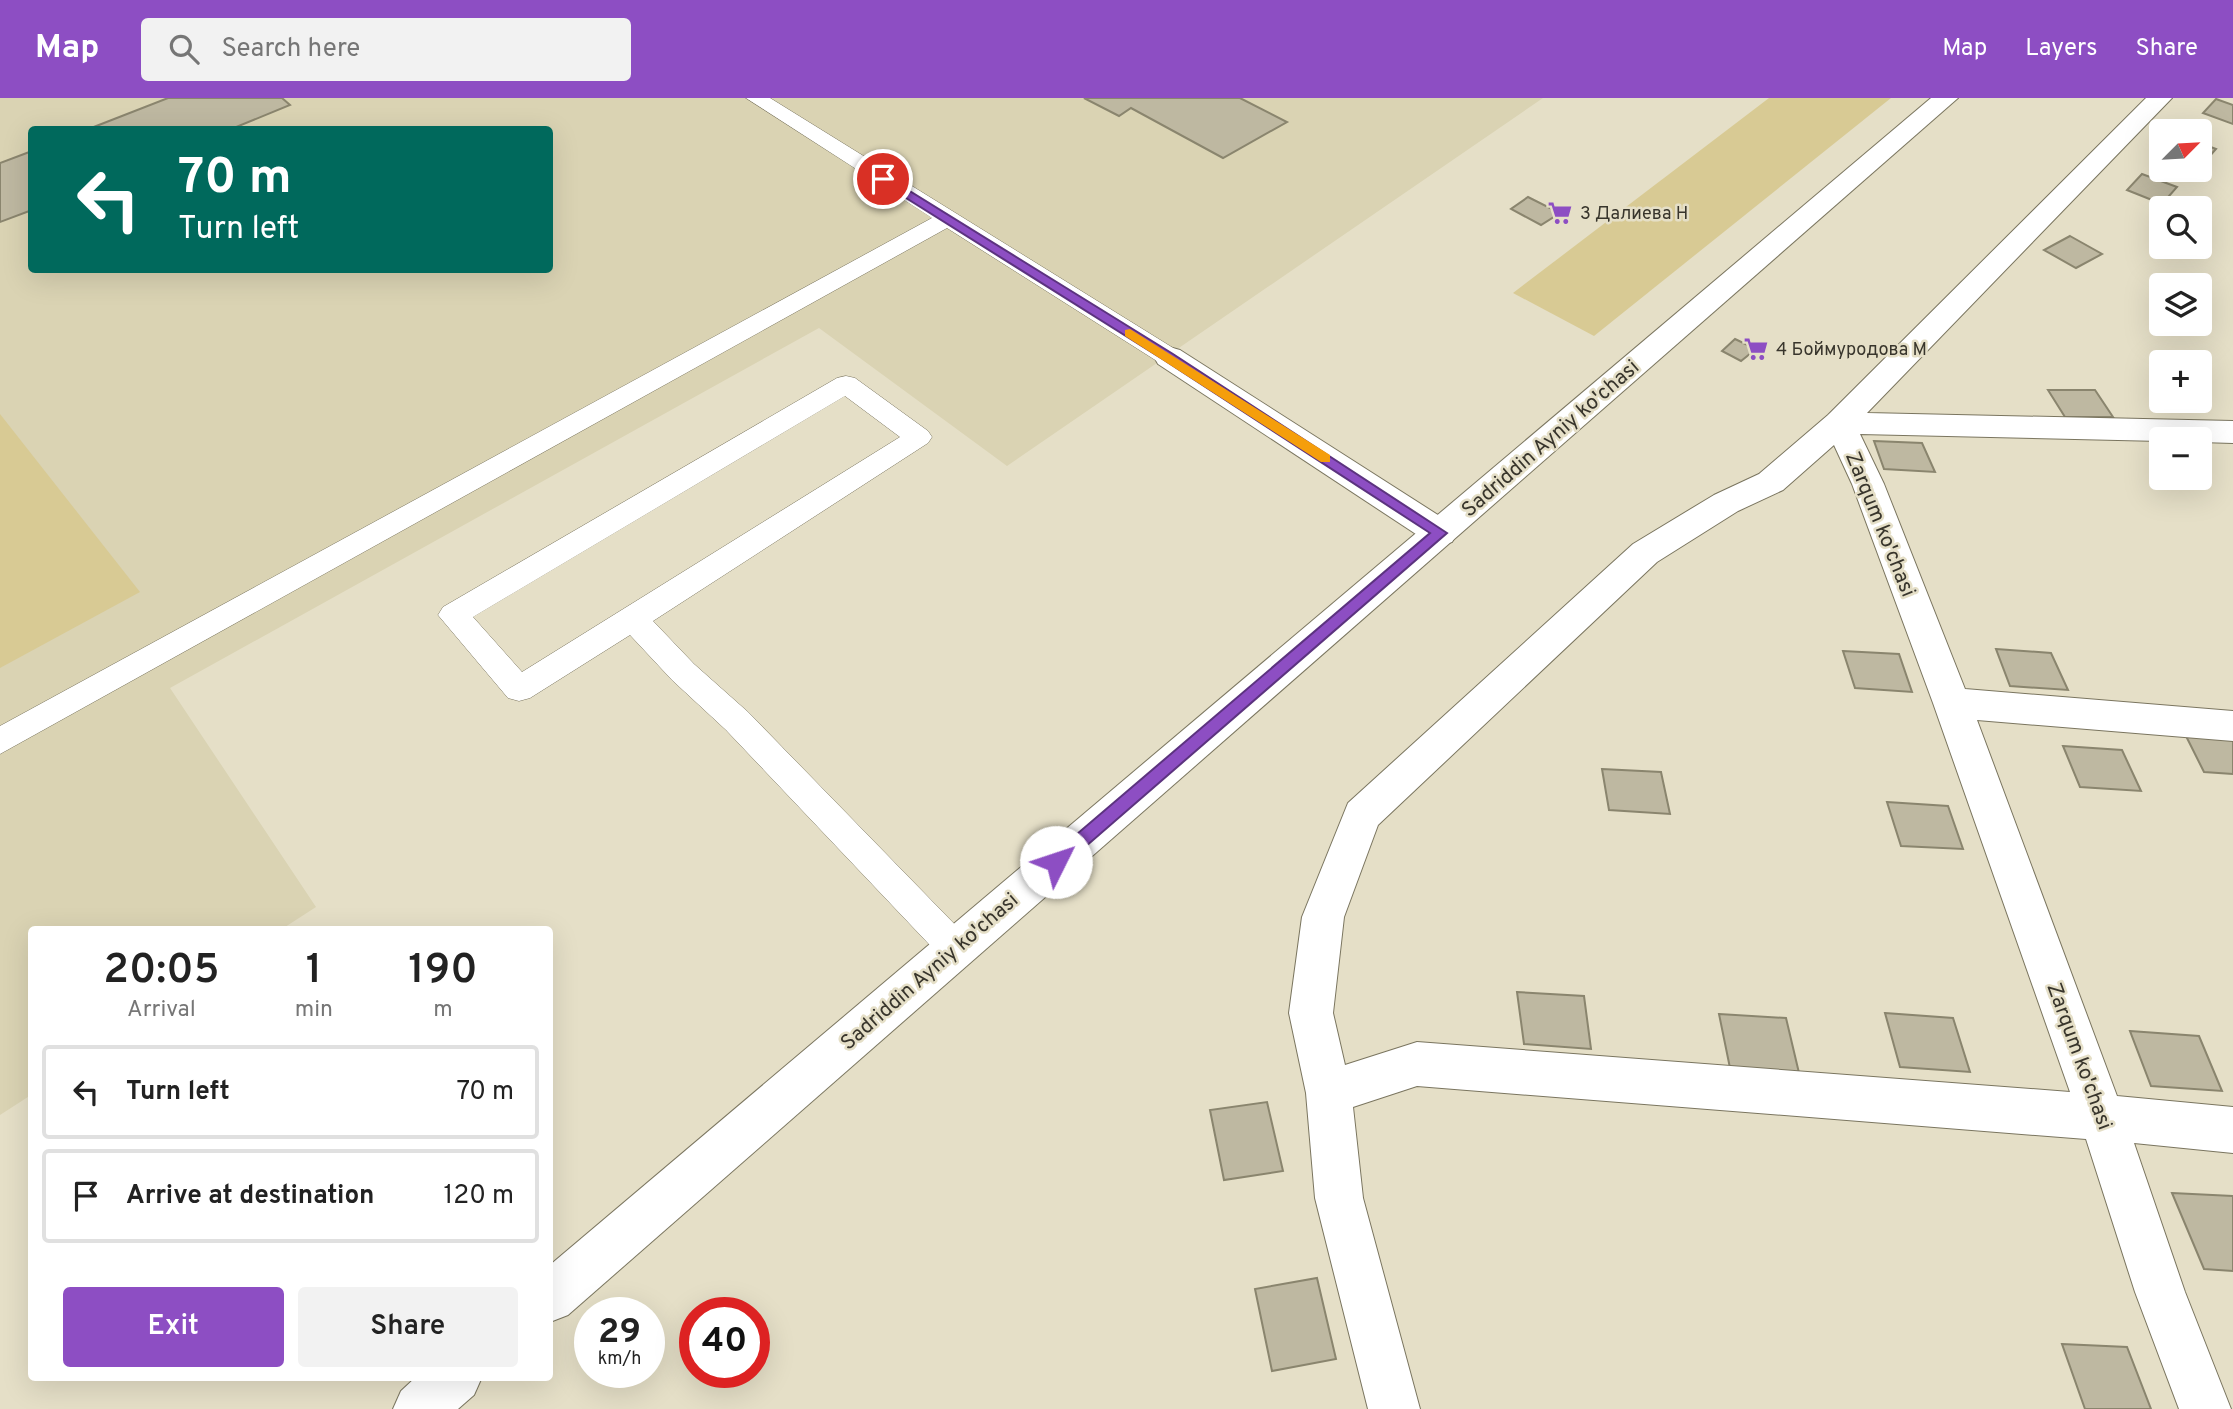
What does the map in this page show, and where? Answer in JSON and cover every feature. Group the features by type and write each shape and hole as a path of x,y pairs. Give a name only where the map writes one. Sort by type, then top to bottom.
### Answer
{"street":[{"name":"Sadriddin Ayniy ko'chasi","path":"553,1294 1945,98"},
{"path":"1395,1409 1339,1198 1329,1093 1311,1013 1323,917 1362,815 1645,553 1727,503 1771,482 1839,424 2160,98"},
{"path":"1169,357 1440,533"},
{"path":"1839,424 2233,432"},
{"name":"Zarqum ko'chasi","path":"1839,424 1868,484 1952,703 2102,1116 2160,1292 2206,1409"},
{"path":"1952,703 2233,726"},
{"path":"1329,1093 1417,1064 2102,1116 2233,1130"},
{"path":"419,1409 451,1381"}],"lane":[{"path":"756,98 1169,357"},
{"path":"0,741 947,219"},
{"path":"846,384 919,437 667,598 633,619 519,689 453,615 846,384"},
{"path":"633,619 683,671 737,721 956,948"}],"shaded area":[{"path":"0,98 1543,98 1007,466 819,328 170,688 316,907 287,926 28,926 28,1097 0,1115"},
{"path":"1769,98 1891,98 1594,336 1513,293"},
{"path":"0,414 140,592 0,668"}],"building":[{"path":"168,98 282,98 290,105 239,126 96,126"},
{"path":"1084,98 1240,98 1287,122 1223,158 1131,108 1119,116"},
{"path":"2216,99 2233,105 2233,124 2203,113"},
{"path":"28,152 28,212 0,222 0,163"},
{"path":"2142,174 2149,177 2149,182 2164,182 2177,187 2169,196 2149,196 2149,199 2127,190"},
{"path":"1528,197 1560,213 1541,225 1511,209"},
{"path":"2070,236 2102,254 2076,268 2044,250"},
{"path":"1735,339 1756,349 1741,361 1722,351"},
{"path":"2048,390 2095,390 2113,417 2065,417"},
{"path":"1874,441 1922,443 1935,472 1884,469"},
{"path":"1996,649 2051,653 2068,690 2010,686"},
{"path":"1843,651 1899,654 1912,692 1855,688"},
{"path":"2184,732 2233,735 2233,774 2204,772"},
{"path":"2063,746 2122,750 2141,791 2080,787"},
{"path":"1602,769 1661,772 1670,814 1609,810"},
{"path":"1887,802 1948,806 1963,849 1901,846"},
{"path":"1517,992 1584,996 1591,1049 1524,1044"},
{"path":"1885,1013 1953,1018 1970,1072 1900,1067"},
{"path":"1719,1014 1786,1018 1799,1073 1730,1068"},
{"path":"2130,1031 2199,1036 2222,1091 2151,1086"},
{"path":"1267,1102 1283,1171 1224,1180 1210,1110"},
{"path":"2172,1193 2233,1196 2233,1271 2204,1269"},
{"path":"1317,1278 1336,1359 1272,1371 1255,1289"},
{"path":"2062,1344 2127,1347 2151,1409 2085,1409"}],"slow traffic":[{"path":"1130,333 1326,459"}],"place":[{"name":"3 Далиева Н","path":"1560,213"},
{"name":"4 Боймуродова М","path":"1756,349"}],"route":[{"path":"883,179 1169,357 1440,533 1056,862"}]}
